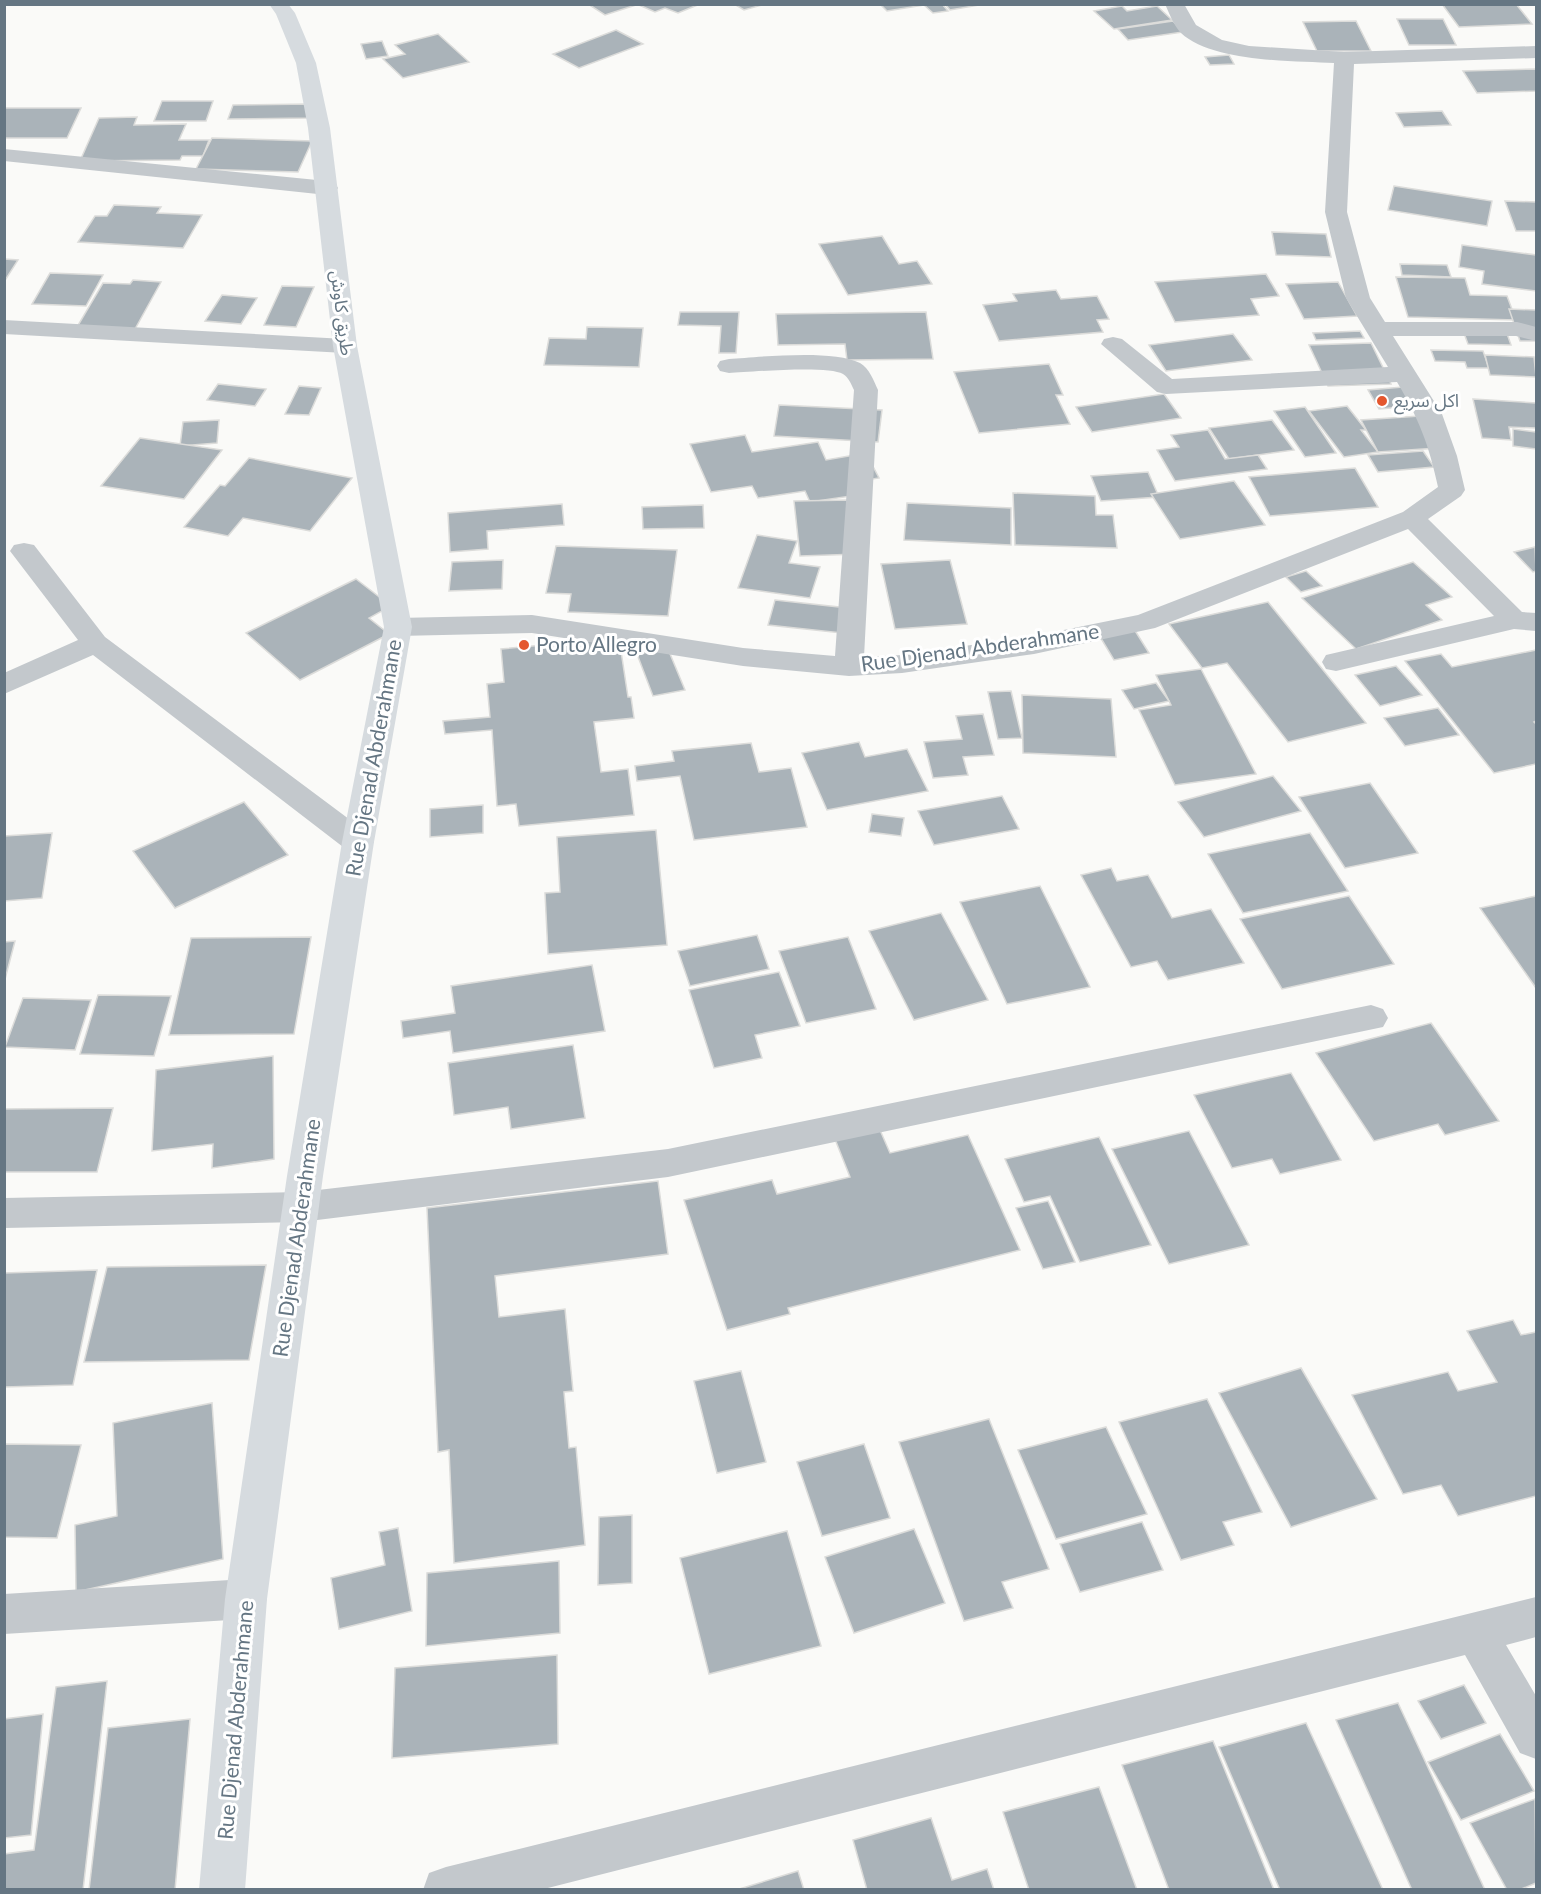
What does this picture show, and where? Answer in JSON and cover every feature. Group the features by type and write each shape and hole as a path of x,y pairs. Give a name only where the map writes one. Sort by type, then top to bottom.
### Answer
{"street":[{"name":"طريق كاوش","path":"278,4 285,14 306,63 320,128 345,346 398,627"},
{"path":"1174,4 1188,28 1215,44 1249,52 1344,58 1536,52"},
{"name":"Rue Djenad Abderahmane","path":"222,1890 246,1599 301,1207 358,842 398,627 532,624 743,657 849,667 902,664 1034,645 1145,622 1412,518 1452,490 1444,456 1429,414 1358,298 1336,212 1344,58"},
{"path":"4,155 327,188"},
{"path":"4,327 345,346"},
{"path":"1375,328 1517,329 1536,334"},
{"path":"1113,344 1166,387 1403,374"},
{"path":"729,366 827,365 849,367 859,376 866,390 849,667"},
{"path":"1412,518 1525,621"},
{"path":"24,551 95,643 358,842"},
{"path":"1336,662 1525,621"},
{"path":"4,685 95,643"},
{"path":"4,1213 301,1207 668,1162 1371,1018"},
{"path":"4,1614 246,1599"},
{"path":"446,1890 1536,1617"},
{"path":"1475,1632 1536,1737"}],"building":[{"path":"588,4 639,4 605,15"},
{"path":"700,4 678,13 665,8 655,12 639,5"},
{"path":"734,4 762,4 762,5 744,10"},
{"path":"880,4 942,4 948,11 933,13 924,5 887,11"},
{"path":"945,4 985,4 950,10"},
{"path":"1442,4 1516,4 1532,24 1459,27"},
{"path":"1122,6 1127,11 1157,6 1172,20 1114,29 1094,11"},
{"path":"1397,19 1443,19 1456,45 1409,45"},
{"path":"1173,21 1183,32 1128,40 1118,29"},
{"path":"1356,21 1371,51 1317,51 1303,22"},
{"path":"616,30 643,44 579,68 553,54"},
{"path":"438,34 469,62 403,78 383,59 405,54 395,45"},
{"path":"382,41 388,56 366,59 361,44"},
{"path":"1229,55 1234,64 1210,65 1205,57"},
{"path":"1536,69 1536,91 1477,93 1463,71"},
{"path":"162,101 213,101 206,121 154,121"},
{"path":"311,104 307,118 228,119 233,105"},
{"path":"4,108 81,108 67,138 4,138"},
{"path":"1442,111 1451,125 1404,127 1396,113"},
{"path":"137,117 134,125 186,124 179,140 209,140 203,156 182,156 180,160 80,161 99,118"},
{"path":"212,138 312,141 298,172 196,169"},
{"path":"1394,186 1492,201 1487,226 1388,210"},
{"path":"1505,201 1536,202 1536,231 1516,231"},
{"path":"114,205 161,207 157,213 202,215 183,248 78,242 95,216 107,216"},
{"path":"1272,232 1326,234 1331,257 1276,255"},
{"path":"882,236 899,264 917,261 932,284 848,295 819,244"},
{"path":"1462,245 1536,255 1536,291 1482,284 1484,271 1459,267"},
{"path":"4,259 18,260 4,282"},
{"path":"1400,264 1447,265 1451,277 1402,275"},
{"path":"50,273 103,275 86,306 32,304"},
{"path":"1266,274 1279,296 1251,299 1259,315 1175,322 1155,282"},
{"path":"1396,277 1465,278 1470,295 1507,296 1516,320 1408,317"},
{"path":"133,280 161,282 135,329 77,327 103,283 130,284"},
{"path":"1338,282 1357,316 1304,319 1286,284"},
{"path":"282,286 314,287 296,327 264,325"},
{"path":"1056,290 1061,299 1097,296 1109,319 1097,320 1103,332 999,341 983,305 1017,301 1013,294"},
{"path":"222,295 257,298 241,324 205,321"},
{"path":"1509,309 1536,310 1536,341 1520,341"},
{"path":"680,312 739,312 736,353 719,353 721,326 678,325"},
{"path":"926,312 933,359 847,360 845,344 778,345 776,314"},
{"path":"1461,325 1504,325 1511,345 1468,344"},
{"path":"587,327 643,328 639,367 544,365 549,338 586,339"},
{"path":"1360,331 1364,338 1316,340 1313,333"},
{"path":"1233,334 1252,360 1166,371 1149,345"},
{"path":"1371,343 1391,384 1328,386 1309,345"},
{"path":"1431,350 1483,351 1489,368 1467,368 1465,362 1435,361"},
{"path":"1485,355 1534,357 1536,377 1490,375"},
{"path":"1049,364 1063,395 1056,395 1070,424 979,433 954,372"},
{"path":"218,384 266,389 255,406 207,400"},
{"path":"299,386 321,388 309,415 285,414"},
{"path":"1403,387 1415,406 1379,409 1368,390"},
{"path":"1164,394 1181,418 1092,432 1076,407"},
{"path":"1473,399 1536,403 1536,428 1509,427 1511,440 1482,438"},
{"path":"779,405 882,410 878,442 774,436"},
{"path":"1347,406 1366,430 1361,430 1378,452 1344,457 1309,411"},
{"path":"1305,407 1336,453 1305,457 1274,411"},
{"path":"1420,416 1438,448 1378,452 1361,420"},
{"path":"219,420 217,443 180,446 183,422"},
{"path":"1272,420 1294,450 1229,459 1209,428"},
{"path":"1513,429 1536,432 1536,449 1513,446"},
{"path":"1208,430 1225,459 1258,455 1267,469 1175,481 1157,450 1179,447 1171,435"},
{"path":"745,435 752,452 818,442 826,460 866,453 879,478 859,481 865,494 810,502 805,491 758,498 752,486 711,492 690,444"},
{"path":"140,438 222,450 184,499 101,486"},
{"path":"1423,451 1434,467 1378,472 1368,455"},
{"path":"249,458 352,478 310,531 243,518 228,536 184,527 220,485 225,486"},
{"path":"1355,468 1378,507 1270,516 1249,477"},
{"path":"1148,472 1159,497 1101,501 1091,476"},
{"path":"1234,481 1265,525 1180,539 1151,494"},
{"path":"1013,493 1095,496 1096,515 1113,515 1117,548 1015,545"},
{"path":"852,500 859,554 800,556 794,501"},
{"path":"907,503 1011,508 1011,545 904,540"},
{"path":"562,504 564,525 487,531 488,549 450,552 448,513"},
{"path":"703,505 704,528 643,529 642,507"},
{"path":"757,535 797,541 789,563 820,567 810,598 738,588"},
{"path":"556,546 677,550 668,616 568,612 571,594 546,593"},
{"path":"1535,547 1536,571 1533,572 1514,552"},
{"path":"503,560 502,589 449,591 452,562"},
{"path":"950,560 967,624 895,629 881,564"},
{"path":"1413,562 1452,597 1426,605 1442,620 1356,649 1302,598"},
{"path":"1306,571 1322,586 1301,592 1286,577"},
{"path":"356,579 391,606 369,618 389,634 300,680 246,633"},
{"path":"775,600 848,608 842,633 768,625"},
{"path":"1268,602 1366,723 1288,742 1227,663 1202,668 1169,624"},
{"path":"1134,629 1149,653 1114,660 1099,635"},
{"path":"619,638 628,697 631,697 634,718 594,722 601,772 628,769 634,815 519,826 516,804 497,806 492,730 445,734 443,721 490,717 487,684 504,682 501,649"},
{"path":"668,649 685,690 653,696 637,654"},
{"path":"1536,650 1536,721 1534,722 1536,724 1536,764 1494,773 1405,661 1441,654 1452,667"},
{"path":"1396,666 1422,695 1380,706 1355,675"},
{"path":"1201,669 1256,774 1175,785 1139,710 1171,705 1156,675"},
{"path":"1156,683 1169,701 1134,709 1122,690"},
{"path":"1011,691 1022,738 998,739 988,692"},
{"path":"1022,695 1111,699 1116,757 1023,753"},
{"path":"1438,708 1459,735 1405,746 1384,718"},
{"path":"983,714 994,755 963,757 968,775 933,778 924,742 962,739 956,716"},
{"path":"859,742 865,757 907,749 928,791 827,810 802,753"},
{"path":"751,743 759,772 791,768 807,827 694,840 680,776 637,781 635,766 674,761 672,751"},
{"path":"1273,776 1301,811 1204,837 1178,802"},
{"path":"1370,783 1418,853 1345,868 1299,797"},
{"path":"1002,796 1019,829 934,845 918,811"},
{"path":"244,802 288,855 175,908 133,851"},
{"path":"483,805 483,833 430,837 430,809"},
{"path":"872,814 904,818 901,836 869,832"},
{"path":"656,830 667,945 548,954 545,893 560,892 557,837"},
{"path":"52,833 42,898 4,901 4,836"},
{"path":"1310,833 1348,891 1243,913 1208,854"},
{"path":"1111,868 1117,881 1148,875 1172,918 1211,909 1244,963 1168,980 1157,961 1131,967 1081,875"},
{"path":"1040,886 1090,987 1007,1004 960,902"},
{"path":"1349,896 1394,964 1282,989 1240,919"},
{"path":"1536,896 1536,988 1480,908"},
{"path":"941,913 988,1000 914,1020 869,931"},
{"path":"757,935 769,969 690,986 678,951"},
{"path":"311,937 294,1034 169,1035 191,938"},
{"path":"848,937 876,1009 806,1023 779,951"},
{"path":"15,941 4,983 4,942"},
{"path":"592,965 605,1031 453,1053 450,1031 403,1038 401,1021 455,1013 451,986"},
{"path":"779,972 800,1026 755,1035 762,1058 714,1068 689,990"},
{"path":"98,995 171,996 154,1056 80,1054"},
{"path":"23,998 91,1000 75,1050 5,1047"},
{"path":"1431,1023 1499,1121 1445,1135 1438,1124 1374,1141 1316,1053"},
{"path":"573,1045 585,1118 511,1129 508,1107 454,1115 448,1063"},
{"path":"273,1056 274,1159 212,1168 213,1144 152,1151 156,1070"},
{"path":"1291,1073 1341,1160 1280,1174 1272,1159 1232,1168 1194,1095"},
{"path":"113,1108 97,1172 4,1172 4,1109"},
{"path":"873,1114 890,1153 968,1135 1020,1250 788,1308 790,1314 727,1330 684,1200 772,1180 777,1194 850,1177 829,1124"},
{"path":"1189,1131 1249,1245 1169,1264 1112,1149"},
{"path":"1099,1137 1151,1245 1080,1262 1050,1196 1024,1202 1005,1159"},
{"path":"658,1181 668,1254 495,1276 499,1317 565,1309 573,1391 564,1392 569,1448 576,1447 585,1545 454,1563 449,1450 438,1452 427,1208"},
{"path":"1048,1201 1075,1262 1043,1269 1016,1208"},
{"path":"266,1265 249,1360 84,1362 107,1267"},
{"path":"97,1270 73,1385 4,1387 4,1273"},
{"path":"1513,1320 1521,1335 1536,1332 1536,1496 1458,1516 1441,1485 1403,1494 1352,1395 1448,1372 1458,1391 1497,1382 1467,1331"},
{"path":"1301,1368 1377,1499 1291,1527 1219,1393"},
{"path":"741,1371 766,1462 717,1473 694,1381"},
{"path":"1207,1399 1262,1512 1223,1522 1234,1545 1181,1560 1119,1422"},
{"path":"212,1403 223,1559 76,1592 75,1525 117,1516 113,1423"},
{"path":"989,1419 1049,1569 1002,1582 1013,1608 964,1621 899,1442"},
{"path":"1106,1427 1147,1514 1056,1539 1018,1450"},
{"path":"4,1444 81,1445 57,1538 4,1537"},
{"path":"864,1444 890,1518 822,1536 797,1462"},
{"path":"632,1515 632,1583 598,1585 599,1517"},
{"path":"1142,1522 1163,1570 1080,1592 1060,1544"},
{"path":"398,1528 412,1611 339,1629 331,1578 385,1565 379,1532"},
{"path":"914,1529 945,1603 854,1633 825,1557"},
{"path":"787,1531 821,1646 709,1674 680,1558"},
{"path":"559,1561 560,1633 426,1646 427,1573"},
{"path":"557,1655 558,1744 392,1758 395,1668"},
{"path":"107,1681 83,1890 4,1890 4,1854 34,1850 56,1687"},
{"path":"1464,1685 1486,1723 1441,1739 1418,1701"},
{"path":"1398,1703 1485,1890 1412,1890 1336,1720"},
{"path":"43,1714 31,1835 4,1838 4,1719"},
{"path":"190,1719 175,1890 89,1890 108,1728"},
{"path":"1306,1723 1383,1890 1280,1890 1219,1747"},
{"path":"1500,1734 1534,1791 1461,1820 1428,1762"},
{"path":"1213,1741 1274,1890 1169,1890 1122,1765"},
{"path":"1099,1787 1137,1890 1029,1890 1003,1812"},
{"path":"1535,1799 1536,1883 1519,1890 1507,1890 1470,1823"},
{"path":"931,1818 952,1880 987,1869 994,1890 867,1890 853,1840"},
{"path":"798,1871 804,1890 736,1890"}],"place":[{"name":"اكل سريع","path":"1382,401"},
{"name":"Porto Allegro","path":"524,645"}]}
